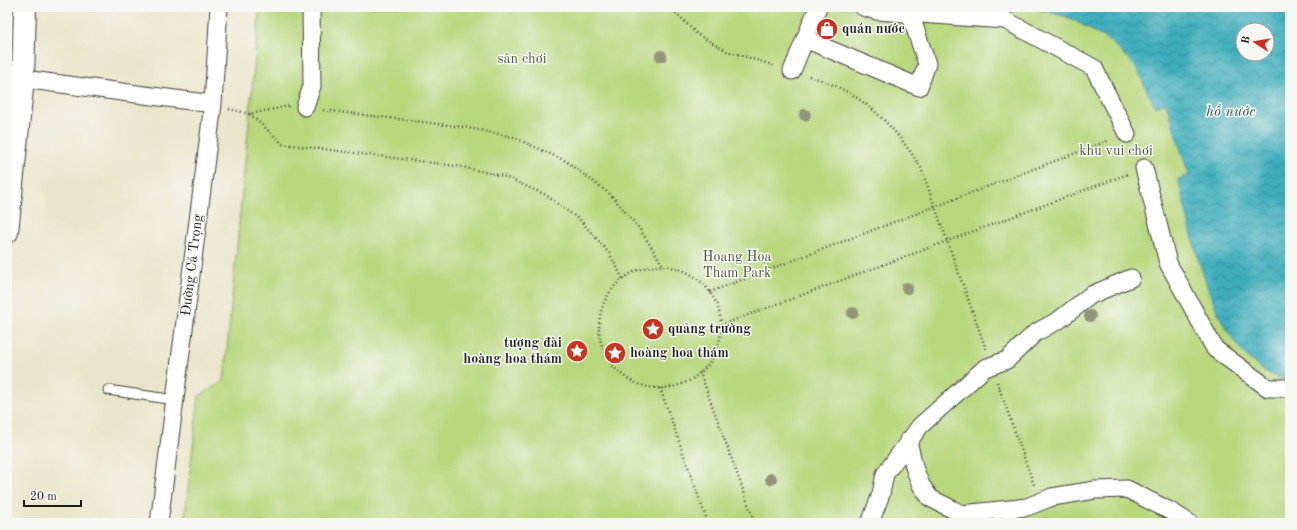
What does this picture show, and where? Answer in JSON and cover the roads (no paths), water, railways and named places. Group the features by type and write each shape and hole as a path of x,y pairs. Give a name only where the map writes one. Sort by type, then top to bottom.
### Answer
{"main road":[{"path":"7,232 12,135 23,79 25,7"}],"street":[{"name":"Đường Cả Trọng","path":"159,523 213,104 219,7"},
{"path":"305,108 312,86 311,7"},
{"path":"792,71 818,7"},
{"path":"863,7 877,11 1005,20 1094,68 1127,134"},
{"path":"879,7 910,13"},
{"path":"805,39 919,87 927,64 910,13"},
{"path":"23,79 213,104"},
{"path":"1144,168 1168,263 1215,349 1268,388 1290,388"},
{"path":"870,523 881,494 885,474 920,426 985,368 1007,360 1034,333 1059,320 1091,295 1131,278"},
{"path":"908,441 915,470 921,485 930,498 962,514 983,513 1027,507 1052,497 1095,490 1127,489 1172,512 1189,523"}],"lane":[{"path":"108,390 175,400"}],"water":[{"name":"hồ nước","path":"1031,7 1290,7 1290,381 1272,375 1251,360 1234,340 1220,316 1208,289 1191,231 1178,179 1189,175 1166,103 1155,107 1136,67 1110,41 1070,18"}],"place":[{"name":"quán nước","path":"827,29"},
{"name":"quảng trường","path":"653,329"},
{"name":"tượng đài hoàng hoa thám","path":"577,351"},
{"name":"hoàng hoa thám","path":"615,353"}],"park label":[{"name":"sân chơi","path":"522,59"},
{"name":"khu vui chơi","path":"1116,151"},
{"name":"Hoang Hoa Tham Park","path":"737,266"}]}
